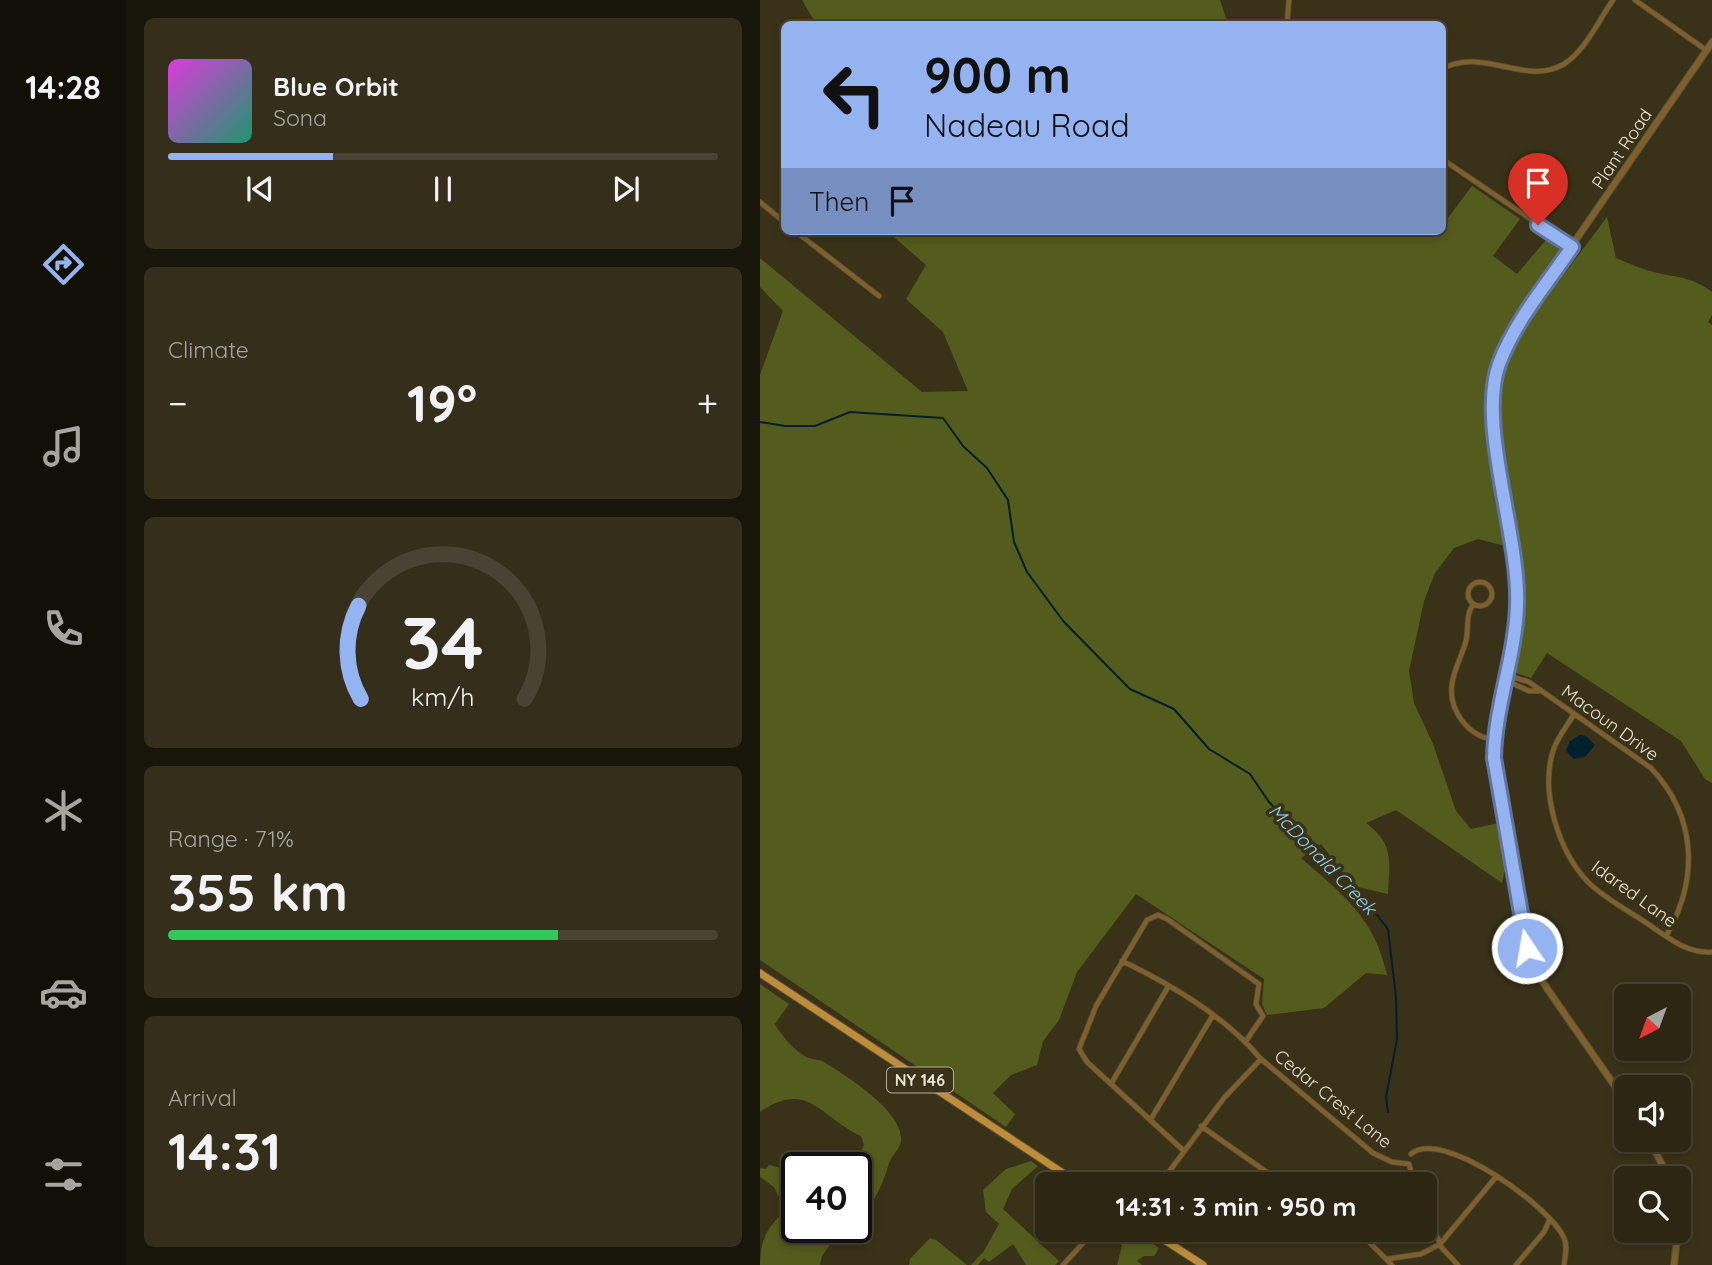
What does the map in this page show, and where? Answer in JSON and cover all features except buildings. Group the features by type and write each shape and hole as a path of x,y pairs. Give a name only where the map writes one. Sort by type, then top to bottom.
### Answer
{"main road":[{"name":"NY 146","path":"760,973 1060,1172"},
{"path":"1168,1242 1203,1265"}],"street":[{"path":"1287,21 1289,0"},
{"path":"1446,67 1455,62 1475,60 1528,71 1553,69 1571,59 1613,0"},
{"path":"1635,0 1706,50"},
{"name":"Plant Road","path":"1614,1085 1546,987 1527,948 1497,788 1494,740 1517,605 1515,557 1494,420 1493,393 1499,365 1512,337 1713,41"},
{"path":"1446,162 1572,247"},
{"path":"760,202 781,220"},
{"path":"801,235 879,296"},
{"path":"1485,583 1490,588 1490,599 1482,606 1475,604 1469,599 1469,591 1473,584 1485,583"},
{"path":"1475,604 1469,612 1468,629 1451,694 1459,717 1466,726 1481,737 1494,740"},
{"name":"Macoun Drive","path":"1505,680 1529,691 1541,691 1651,768 1666,784 1679,807 1688,832 1690,858 1683,903 1666,936"},
{"name":"Idared Lane","path":"1574,714 1556,744 1550,772 1553,815 1565,850 1591,884 1683,947 1713,953"},
{"path":"1184,1150 1111,1084 1082,1056 1079,1049 1096,1006 1147,920 1158,915 1167,919 1259,984 1256,1004 1263,1016 1246,1041"},
{"path":"1122,961 1213,1015 1246,1041 1261,1059"},
{"path":"1111,1084 1168,987"},
{"path":"1151,1119 1213,1015"},
{"name":"Cedar Crest Lane","path":"1169,1172 1202,1126 1261,1059 1373,1153 1392,1162 1409,1164 1411,1172"},
{"path":"1202,1126 1267,1172"},
{"path":"1411,1154 1423,1147 1446,1150 1517,1190 1550,1219 1566,1244 1564,1265"},
{"path":"1387,1259 1421,1254 1440,1244 1496,1177"},
{"path":"1517,1265 1544,1232 1550,1219"},
{"path":"1437,1237 1458,1265"},
{"path":"1063,1265 1084,1242"},
{"path":"1369,1242 1392,1265"},
{"path":"1674,1265 1677,1243"}],"green space":[{"path":"802,0 1220,0 1227,21 814,21"},
{"path":"1472,186 1520,219 1493,256 1517,274 1546,240 1561,251 1541,284 1535,313 1607,217 1616,258 1649,271 1690,280 1712,292 1712,315 1708,322 1713,326 1712,783 1705,779 1681,741 1547,653 1531,678 1513,672 1506,648 1512,622 1509,547 1478,539 1454,548 1435,573 1424,601 1409,671 1414,703 1433,744 1456,811 1471,829 1499,823 1506,865 1502,883 1396,810 1366,823 1386,846 1389,862 1388,894 1354,886 1321,844 1301,858 1343,896 1365,922 1374,937 1387,975 1366,973 1324,1008 1267,1015 1262,1004 1264,979 1136,894 1077,972 1059,1020 1043,1041 1037,1065 1011,1075 993,1093 1015,1114 1006,1127 760,960 760,375 783,311 760,287 760,258 922,392 968,391 943,332 906,299 926,265 892,235 1446,235 1447,219"},
{"path":"760,984 789,1004 775,1024 789,1043 804,1056 824,1062 883,1106 899,1129 900,1146 890,1160 872,1202 872,1152 860,1152 864,1145 861,1136 803,1100 791,1099 760,1112"},
{"path":"1031,1161 1038,1166 1012,1189 1003,1209 1035,1239 1035,1242 1039,1242 1059,1261 1055,1265 1026,1265 1013,1244 989,1262 984,1258 978,1265 971,1265 984,1251 999,1224 986,1212 983,1190 1006,1169"},
{"path":"769,1165 781,1169 781,1201 774,1187 760,1177 760,1168 766,1169"},
{"path":"781,1216 781,1243 831,1243 822,1256 820,1265 760,1265 761,1249 774,1222"},
{"path":"930,1238 967,1265 909,1265 910,1259"},
{"path":"1120,1242 1150,1242 1159,1248 1154,1256 1144,1256 1137,1261 1142,1265 1117,1265 1122,1246"}],"water":[{"path":"1580,735 1586,736 1595,745 1585,757 1574,759 1566,751 1570,741"}],"waterway":[{"name":"McDonald Creek","path":"760,422 785,426 815,426 850,412 943,418 963,446 987,468 1008,500 1014,542 1027,572 1064,622 1130,689 1174,709 1209,749 1250,774 1269,802 1325,863 1350,881 1388,929 1396,997 1397,1039 1386,1097 1388,1112"}],"route":[{"path":"1527,948 1497,788 1494,758 1494,730 1515,629 1517,605 1515,557 1494,420 1493,393 1499,365 1512,337 1526,312 1572,247 1538,225"}]}
